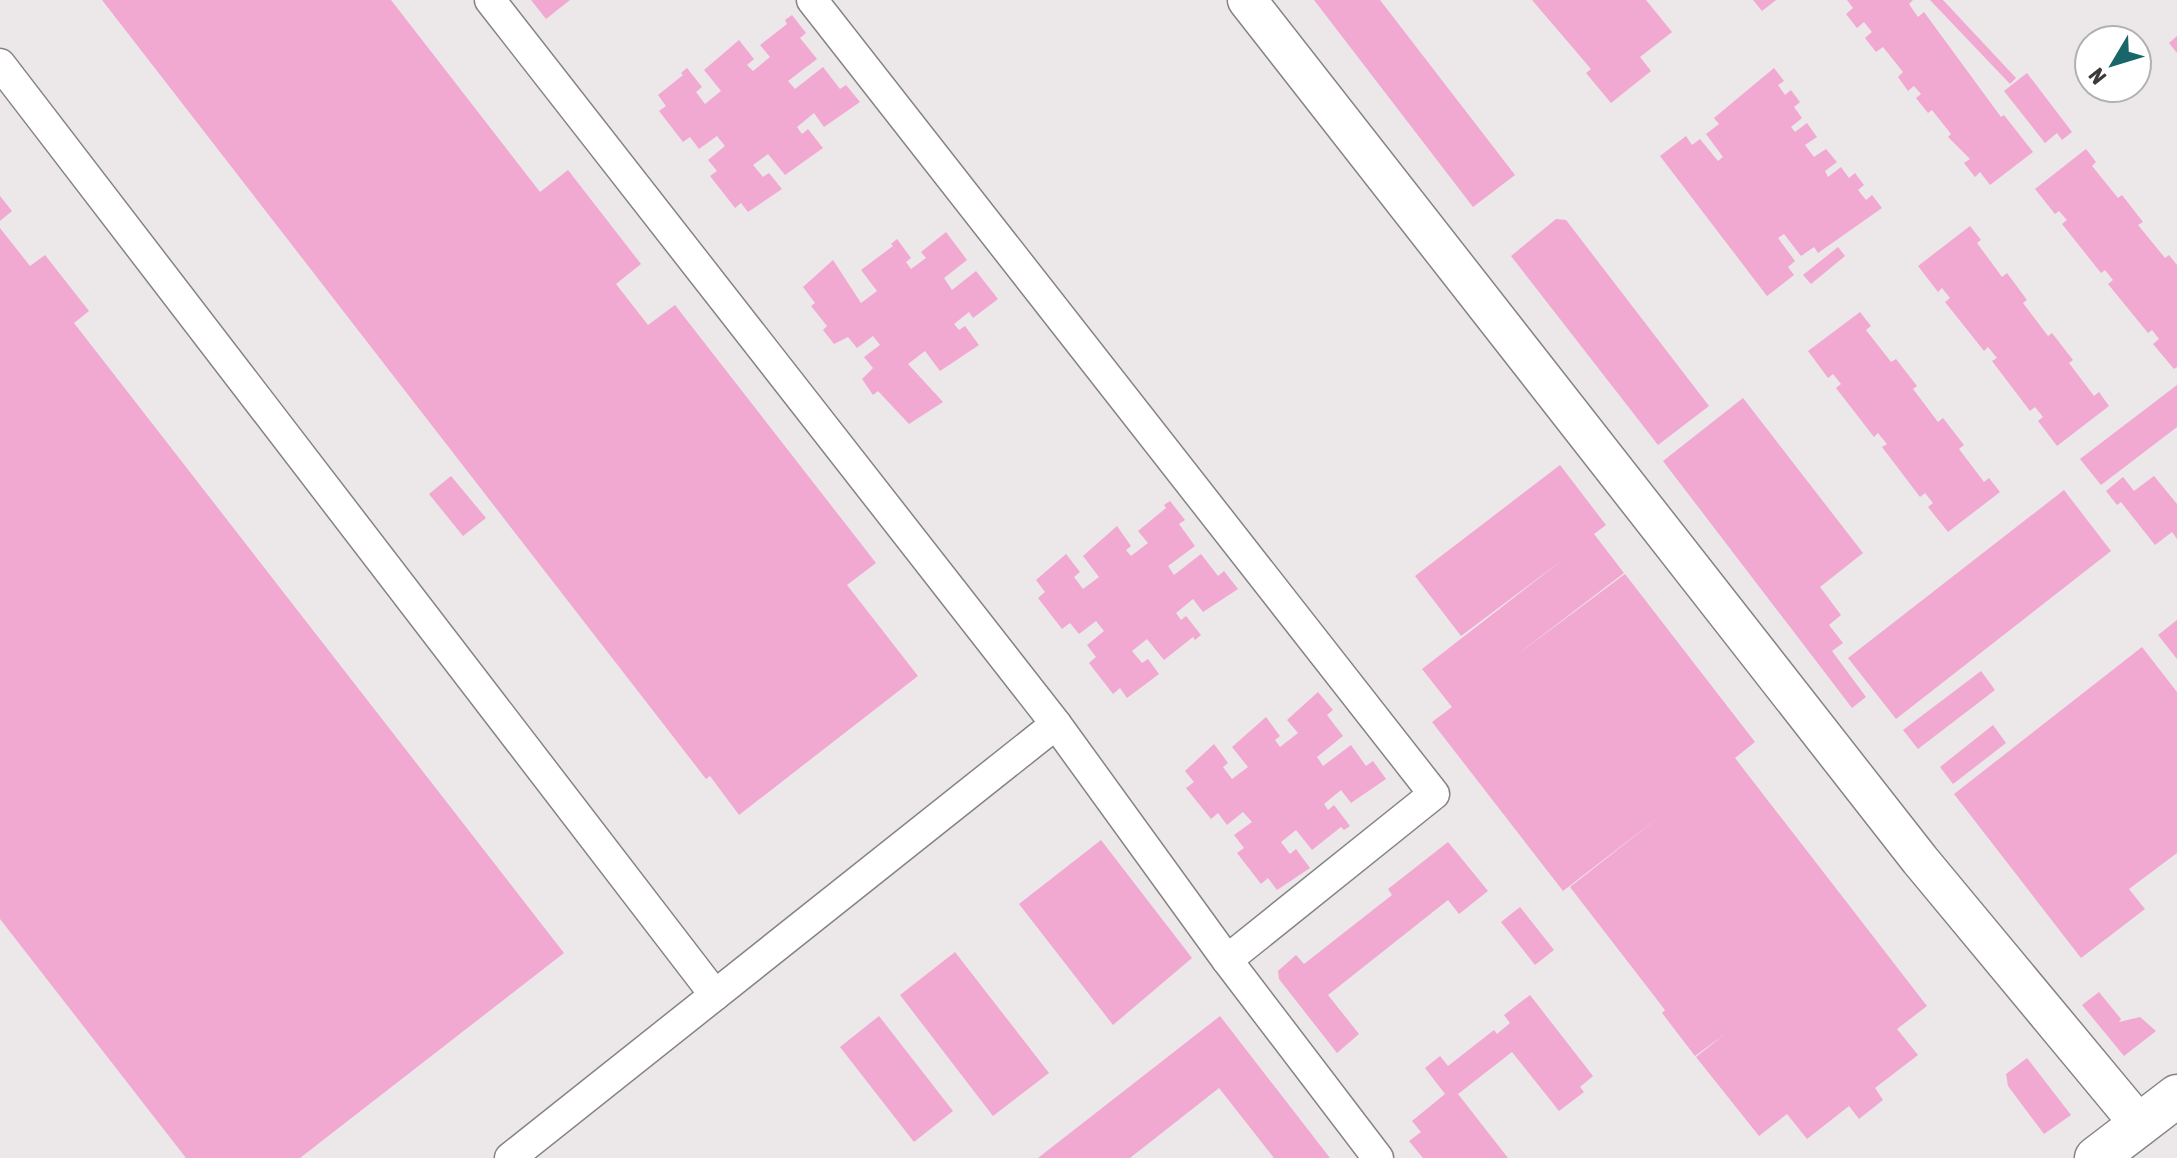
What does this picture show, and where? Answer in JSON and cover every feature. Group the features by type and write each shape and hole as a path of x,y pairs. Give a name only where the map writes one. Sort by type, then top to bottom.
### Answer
{"main road":[{"path":"2096,1158 2177,1096"}],"street":[{"path":"490,0 1056,724 1227,960 1378,1158"},
{"path":"812,0 1434,794 1227,960"},
{"path":"1247,0 1920,860 2140,1125"},
{"path":"0,64 715,995"},
{"path":"510,1158 1056,724"}],"building":[{"path":"102,0 391,0 540,192 568,170 641,264 616,284 648,325 675,305 876,563 847,585 918,676 739,815 710,776 706,779"},
{"path":"531,0 570,0 546,19"},
{"path":"1314,0 1380,0 1515,175 1473,207"},
{"path":"1532,0 1646,0 1672,32 1640,57 1651,71 1611,103 1586,73 1591,69"},
{"path":"1753,0 1776,0 1762,11"},
{"path":"1847,0 1913,0 1909,4 1918,17 1924,12 2001,117 2004,115 2033,152 1990,185 1980,172 1975,177 1964,163 1970,159 1948,137 1951,134 1932,110 1928,113 1916,98 1921,94 1914,86 1908,91 1898,77 1903,72 1883,47 1876,52 1865,38 1872,32 1864,22 1857,28 1846,14 1853,8"},
{"path":"1930,0 1943,0 2016,78 2010,84"},
{"path":"792,15 806,33 800,38 817,59 788,81 795,89 823,67 840,89 846,85 860,102 824,127 814,113 797,127 802,134 808,129 823,148 785,175 768,154 753,165 763,177 769,173 782,189 748,212 741,203 735,208 710,176 717,171 708,160 725,146 717,136 699,149 690,137 683,142 659,111 666,106 658,95 687,68 702,87 696,92 705,104 721,91 704,70 739,40 754,59 747,65 753,71 770,57 760,45 787,24 785,20"},
{"path":"2177,36 2177,53 2169,43"},
{"path":"1774,68 1784,81 1778,85 1785,95 1791,90 1800,102 1794,107 1802,118 1791,127 1795,132 1807,123 1817,137 1805,145 1814,157 1826,149 1837,162 1825,171 1828,177 1841,167 1849,178 1855,173 1864,185 1858,190 1866,200 1872,195 1882,208 1818,253 1814,247 1801,256 1784,234 1778,238 1795,261 1788,267 1794,275 1767,296 1660,156 1686,136 1692,145 1700,139 1718,161 1723,157 1706,134 1719,124 1714,118"},
{"path":"2027,73 2072,132 2062,140 2057,133 2045,143 2004,91"},
{"path":"2086,149 2096,162 2092,166 2118,198 2122,195 2143,222 2138,225 2165,258 2169,255 2177,265 2177,367 2174,369 2153,344 2159,339 2152,330 2148,333 2108,284 2113,280 2105,270 2101,273 2062,224 2067,220 2059,211 2055,214 2035,189"},
{"path":"0,196 12,211 0,221"},
{"path":"1556,219 1566,220 1709,406 1658,445 1511,256"},
{"path":"1970,226 1981,240 1977,243 2002,277 2007,273 2027,300 2023,303 2048,336 2052,333 2073,360 2069,363 2094,396 2099,392 2109,406 2057,446 2038,421 2043,417 2035,407 2030,411 1992,361 1997,358 1988,347 1984,351 1945,302 1950,298 1942,288 1938,292 1918,266"},
{"path":"0,228 30,266 45,255 89,311 74,323 564,953 300,1158 186,1158 0,919"},
{"path":"946,232 967,260 944,278 952,290 976,271 998,299 973,318 969,312 954,324 959,330 965,326 979,345 940,371 925,351 908,364 943,402 909,424 878,391 873,395 862,379 873,368 864,357 880,345 873,336 857,348 848,337 834,344 823,330 827,326 811,306 815,303 803,287 833,260 861,303 877,291 861,270 893,246 891,244 897,239 911,258 906,262 911,269 926,258 921,252"},
{"path":"1838,247 1845,256 1811,284 1803,275"},
{"path":"1860,312 1871,326 1866,330 1891,362 1896,359 1917,386 1913,389 1938,422 1943,418 1964,445 1959,449 1984,482 1989,478 2000,492 1948,532 1928,507 1933,503 1925,493 1920,497 1882,447 1887,444 1878,433 1874,437 1836,388 1841,384 1833,374 1828,378 1808,351"},
{"path":"2177,385 2177,427 2101,485 2080,459"},
{"path":"1743,398 1863,553 1820,587 1841,615 1829,625 1843,643 1832,651 1866,697 1852,708 1663,461"},
{"path":"1560,465 1606,525 1594,534 1624,573 1514,657 1625,574 1755,742 1735,758 1927,1006 1897,1029 1918,1055 1875,1088 1883,1100 1859,1119 1849,1106 1807,1139 1787,1114 1759,1136 1696,1057 1725,1034 1695,1056 1662,1013 1665,1010 1570,887 1664,813 1563,891 1432,722 1452,707 1422,669 1565,558 1461,636 1415,576"},
{"path":"451,476 486,518 463,536 429,494"},
{"path":"2154,476 2177,504 2177,539 2172,532 2155,545 2121,502 2117,505 2106,491 2123,477 2134,491"},
{"path":"2064,490 2111,551 1896,719 1848,658"},
{"path":"1170,501 1185,520 1179,524 1195,546 1168,566 1174,575 1201,554 1218,576 1224,571 1238,589 1203,612 1193,599 1176,613 1181,620 1186,616 1201,635 1195,640 1193,637 1164,660 1147,639 1132,651 1142,663 1148,659 1159,674 1127,698 1120,688 1113,694 1089,663 1096,657 1087,645 1104,631 1096,621 1079,634 1070,623 1062,629 1038,598 1045,592 1036,580 1066,554 1080,572 1074,577 1083,589 1099,577 1083,556 1117,526 1131,546 1126,550 1131,556 1148,543 1138,531"},
{"path":"2177,620 2177,659 2158,635"},
{"path":"2142,647 2177,692 2177,853 2129,889 2145,909 2081,958 1954,794"},
{"path":"1981,671 1995,690 1918,749 1903,730"},
{"path":"1318,692 1333,710 1327,715 1343,736 1317,757 1323,766 1351,745 1366,766 1373,761 1386,779 1351,803 1341,790 1324,804 1328,810 1334,805 1350,826 1344,830 1341,827 1312,850 1296,830 1281,842 1290,854 1296,849 1310,868 1277,890 1268,878 1261,884 1237,853 1244,848 1234,835 1252,822 1243,812 1227,825 1218,813 1211,819 1186,788 1194,782 1185,771 1214,744 1228,763 1223,767 1232,779 1248,767 1232,747 1266,717 1280,736 1275,740 1280,747 1298,733 1287,720"},
{"path":"1993,725 2006,743 1953,784 1940,767"},
{"path":"1101,840 1192,958 1113,1025 1019,904"},
{"path":"1448,842 1488,891 1459,914 1448,900 1328,995 1359,1034 1337,1053 1279,979 1278,971 1296,955 1304,964 1392,895 1388,889"},
{"path":"1520,907 1554,950 1535,965 1501,922"},
{"path":"955,952 1049,1073 993,1116 900,995"},
{"path":"2099,992 2121,1019 2119,1022 2140,1017 2156,1031 2124,1056 2082,1005"},
{"path":"1530,995 1593,1076 1580,1087 1584,1092 1559,1111 1512,1052 1458,1094 1508,1158 1423,1158 1409,1141 1421,1132 1412,1121 1445,1094 1425,1068 1440,1056 1448,1066 1494,1030 1497,1034 1510,1023 1504,1015"},
{"path":"879,1016 953,1111 914,1142 840,1047"},
{"path":"1220,1016 1330,1158 1274,1158 1219,1088 1130,1158 1038,1158"},
{"path":"2027,1058 2071,1115 2044,1134 2008,1086 2006,1074"}]}
